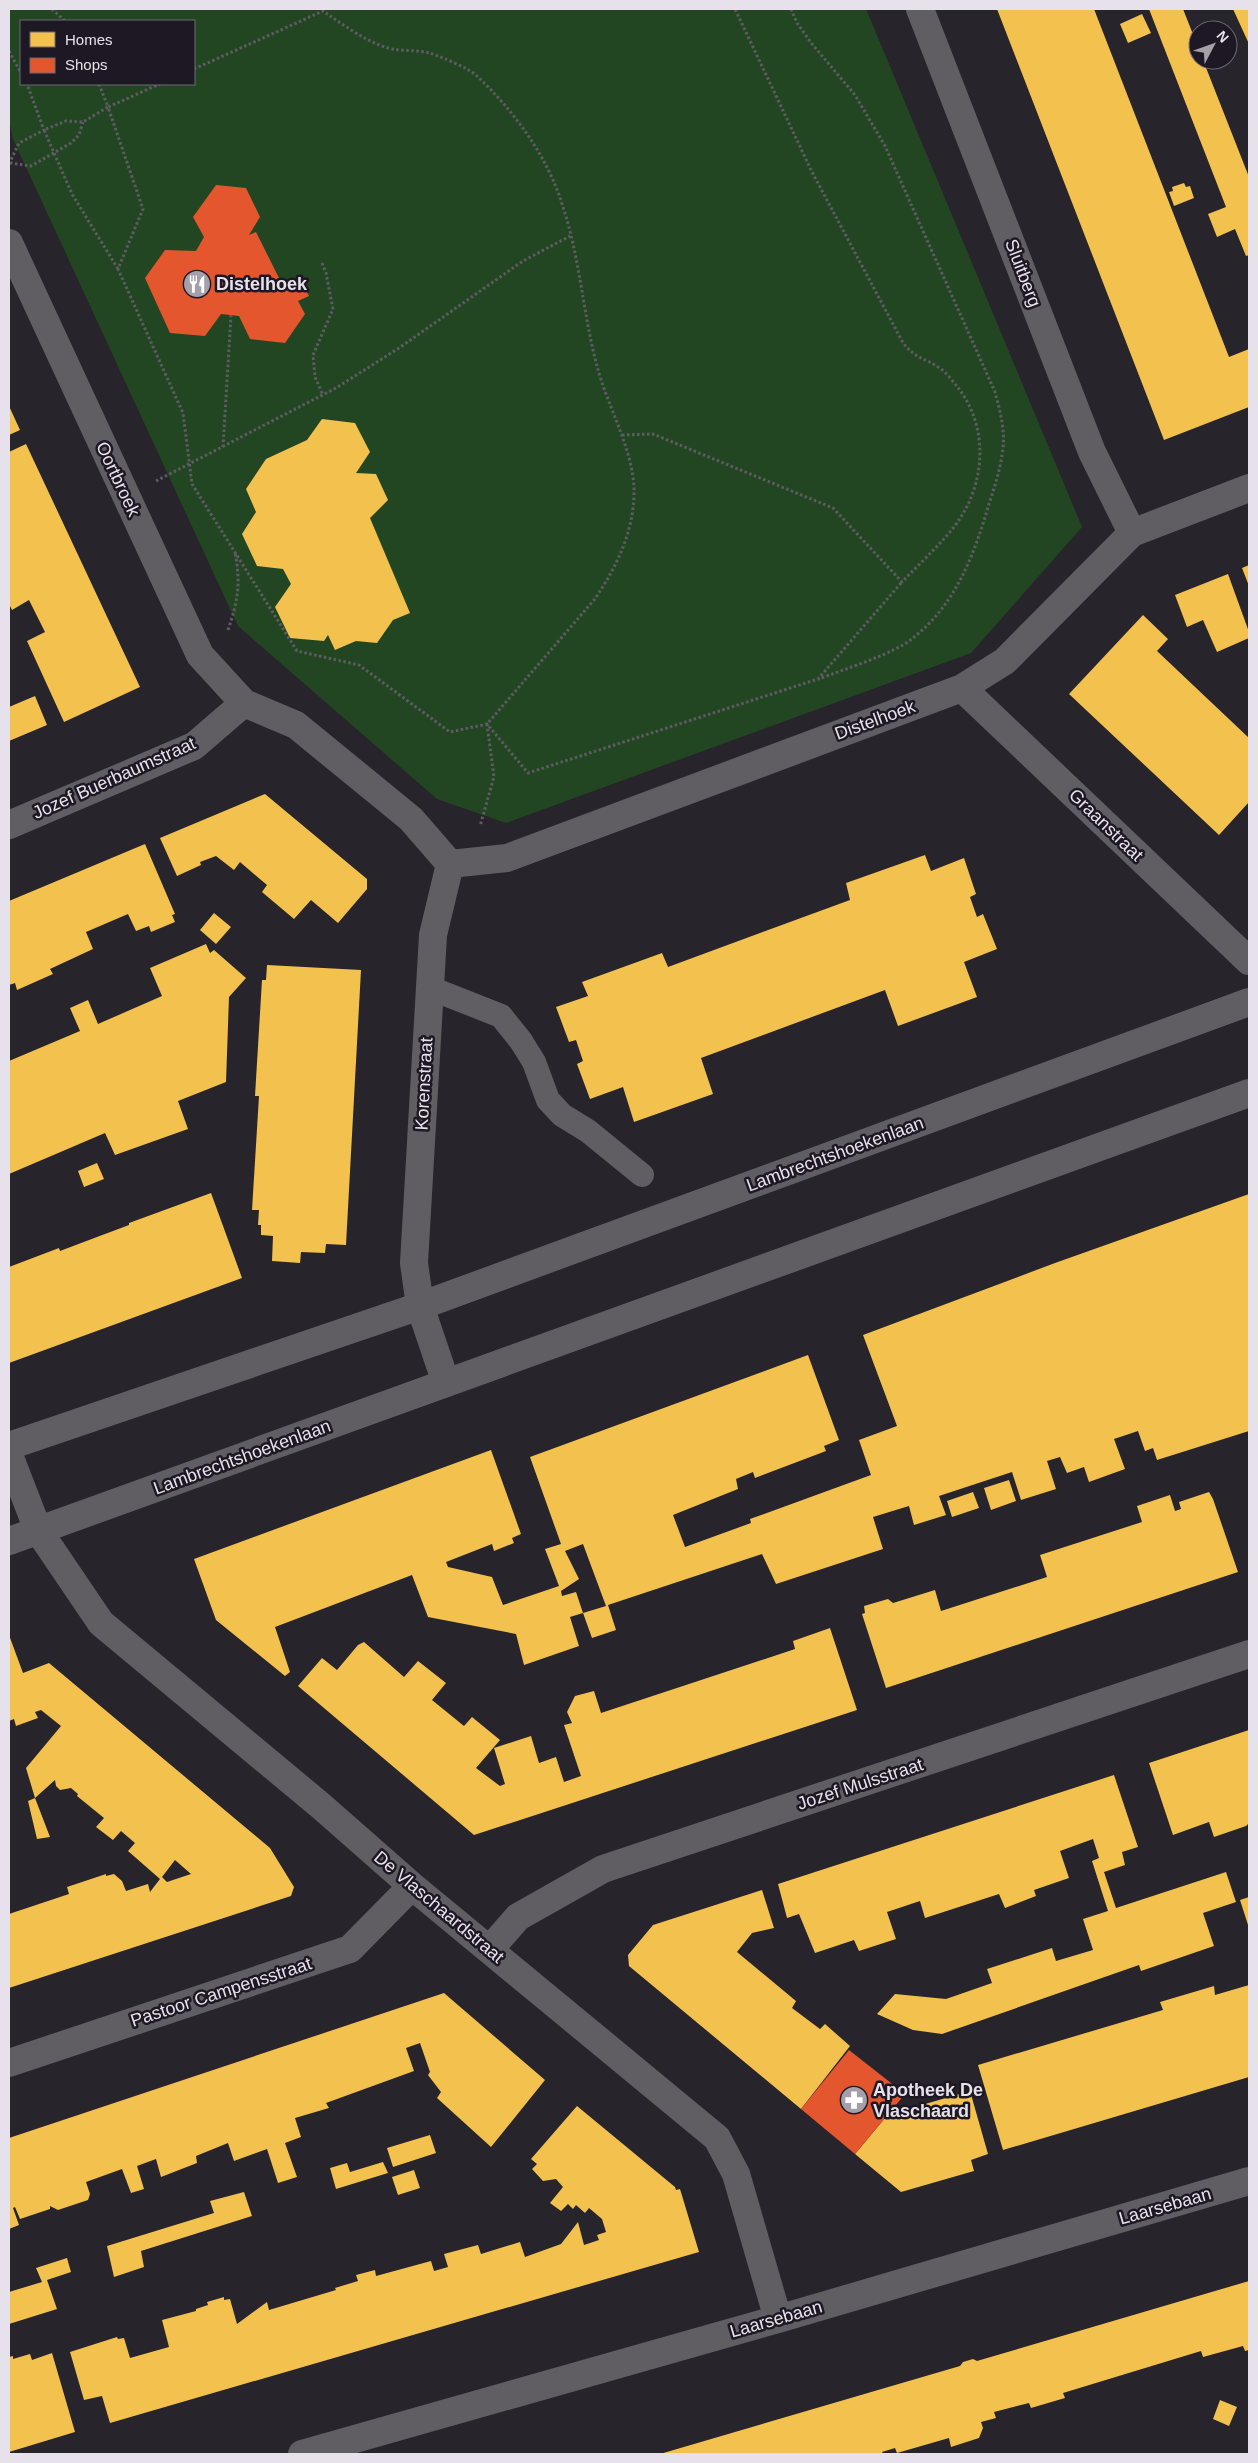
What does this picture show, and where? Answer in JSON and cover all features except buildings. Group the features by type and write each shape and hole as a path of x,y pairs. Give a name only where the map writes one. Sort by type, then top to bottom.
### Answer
{"street":[{"name":"Sluitberg","path":"920,9 1092,452 1132,534"},
{"name":"Oortbroek","path":"9,243 200,655 244,703"},
{"name":"Distelhoek","path":"450,864 507,858 962,688 1006,661 1132,534 1249,488"},
{"name":"Graanstraat","path":"962,688 1249,961"},
{"name":"Jozef Buerbaumstraat","path":"9,825 194,746 244,703"},
{"path":"244,703 296,725 410,819 450,864"},
{"name":"Korenstraat","path":"420,1306 414,1263 433,934 450,864"},
{"name":"Lambrechtshoekenlaan","path":"9,1446 420,1306 1249,1002"},
{"name":"Lambrechtshoekenlaan","path":"9,1541 1249,1093"},
{"path":"420,1306 446,1383"},
{"path":"9,1454 38,1530"},
{"name":"De Vlaschaardstraat","path":"38,1530 101,1623 321,1806 412,1886 717,2138 736,2174 778,2319"},
{"name":"Jozef Mulsstraat","path":"490,1949 518,1917 603,1869 1249,1654"},
{"name":"Pastoor Campensstraat","path":"9,2063 350,1949 412,1886"},
{"name":"Laarsebaan","path":"302,2454 778,2319 1249,2181"}],"lane":[{"path":"430,988 501,1016 521,1041 534,1062 548,1100 562,1115 588,1131 642,1175"}],"path":[{"path":"52,9 64,20"},
{"path":"195,69 328,9"},
{"path":"735,9 812,172 902,341 909,352 942,370 948,376 973,410 979,431 980,459 976,482 968,503 954,526 902,582 818,679"},
{"path":"488,724 528,772 818,679 872,658 912,639 935,618 955,592 977,545 997,478 1003,448 1002,417 995,392 885,146 855,95 812,44 797,23 791,9"},
{"path":"27,85 44,130 72,194 118,269 183,414 192,484 297,651 359,665 450,732 488,724 594,600 610,577 623,548 632,517 634,487 622,435 597,366 563,207 540,154 510,108 475,74 429,53 391,48 354,32 323,10"},
{"path":"9,51 20,71"},
{"path":"99,85 143,209 118,269"},
{"path":"83,122 79,135 71,143 31,166 9,163 19,143 66,121 83,122 108,107 158,85"},
{"path":"190,465 323,394 399,348 524,261 570,236"},
{"path":"322,263 326,273 332,309 313,355 315,377 323,394"},
{"path":"222,448 231,315"},
{"path":"622,435 653,434 833,508 902,582"},
{"path":"200,655 227,632 235,610 239,593 238,570 234,550"},
{"path":"450,864 482,823 494,776 488,724"}],"green space":[{"path":"9,9 866,9 1082,527 971,653 506,823 437,799 238,626 13,139 9,120"}],"place":[{"name":"Distelhoek","path":"197,284"},
{"name":"Apotheek De Vlaschaard","path":"854,2100"}]}
